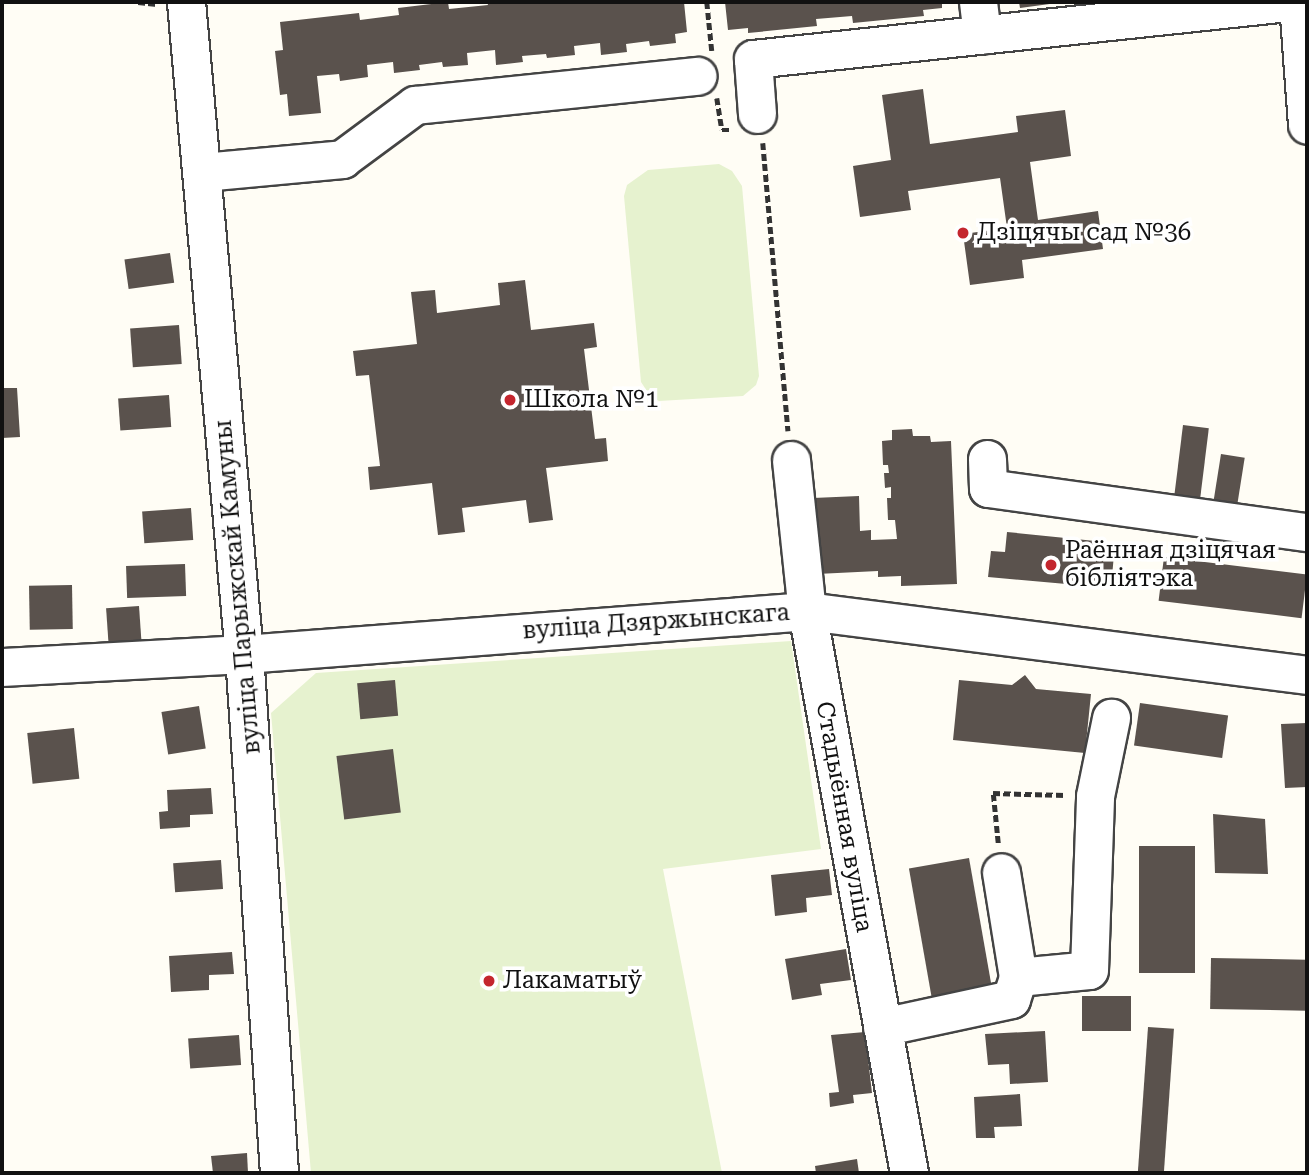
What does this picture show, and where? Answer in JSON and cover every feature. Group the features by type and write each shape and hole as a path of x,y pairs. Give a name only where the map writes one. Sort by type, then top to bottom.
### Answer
{"street":[{"name":"вуліца Парыжскай Камуны","path":"186,2 244,654 279,1173"},
{"path":"760,128 753,59 980,18 1288,2"},
{"path":"1298,2 1307,125"},
{"path":"203,172 342,159 415,105 698,76"},
{"path":"987,459 988,488 1307,532"},
{"name":"Стадыённая вуліца","path":"791,460 807,611 909,1173"},
{"name":"вуліца Дзяржынскага","path":"2,667 244,654 807,611 1307,675"},
{"path":"1018,977 1088,970 1095,796 1111,718"},
{"path":"882,1027 1011,999 1018,977 1001,872"}],"path":[{"path":"760,128 791,460"},
{"path":"1001,872 993,793 1095,796"}],"green space":[{"path":"719,164 732,171 742,186 759,376 756,385 743,396 659,401 651,397 641,382 624,196 627,185 648,170"},
{"name":"Лакаматыў","path":"791,641 821,849 663,869 722,1173 311,1173 271,713 316,673"}],"building":[{"path":"448,2 449,9 488,5 487,2 684,2 687,32 675,34 676,43 650,46 649,41 626,44 627,52 601,55 600,43 574,46 575,55 547,58 546,54 522,56 523,62 496,65 495,50 467,53 468,65 443,67 442,62 419,65 420,70 394,73 393,62 367,65 368,77 340,81 339,74 317,76 321,113 289,116 287,94 280,95 275,51 283,50 280,22 359,13 360,20 399,15 398,8"},
{"path":"725,2 942,2 942,8 923,10 924,16 853,23 852,16 816,19 817,26 748,33 748,28 728,30"},
{"path":"1019,2 1057,2 1057,3 1020,8"},
{"path":"923,89 930,144 1018,132 1016,116 1065,110 1071,156 1030,162 1038,220 1098,211 1103,249 1022,260 1024,278 970,285 963,234 1007,228 1000,178 908,191 911,210 860,217 853,166 891,160 882,95"},
{"path":"170,253 174,283 129,289 124,259"},
{"path":"525,280 531,330 594,323 597,347 584,349 595,439 606,438 608,461 546,468 553,520 529,523 526,500 462,508 465,532 438,535 432,483 370,490 368,467 380,466 369,375 356,376 353,351 417,344 411,292 435,290 437,313 500,305 498,283"},
{"path":"179,325 182,364 133,367 130,328"},
{"path":"2,388 17,388 20,437 2,438"},
{"path":"169,395 171,427 120,430 118,399"},
{"path":"1183,425 1209,428 1199,511 1173,507"},
{"path":"912,429 913,436 930,436 931,442 951,441 957,584 901,586 901,576 878,577 878,571 817,574 813,498 859,496 860,531 871,530 871,540 897,539 895,520 888,520 887,498 891,498 891,487 885,488 884,473 889,473 888,465 883,465 882,441 892,440 892,430"},
{"path":"1221,454 1245,458 1236,514 1212,510"},
{"path":"191,508 193,540 144,543 142,511"},
{"name":"Раённая дзіцячая бібліятэка","path":"1007,532 1115,543 1111,588 988,577 991,551 1005,552"},
{"path":"1164,557 1307,575 1302,618 1159,601"},
{"path":"185,564 186,596 127,598 126,566"},
{"path":"72,585 73,629 30,630 29,586"},
{"path":"139,606 142,646 109,648 106,608"},
{"path":"1025,675 1036,689 1091,694 1085,753 953,740 959,680 1012,685"},
{"path":"395,680 398,716 360,719 357,683"},
{"path":"1140,703 1228,715 1222,758 1134,746"},
{"path":"199,706 206,748 168,754 161,712"},
{"path":"1307,723 1307,787 1285,788 1281,724"},
{"path":"74,728 79,779 33,784 27,733"},
{"path":"393,749 401,813 344,819 336,756"},
{"path":"211,788 213,814 190,815 190,827 160,829 159,812 168,811 167,790"},
{"path":"1213,814 1265,819 1268,874 1215,873"},
{"path":"1139,846 1195,846 1195,973 1139,973"},
{"path":"969,858 992,986 932,997 909,869"},
{"path":"221,860 223,889 175,892 173,863"},
{"path":"829,869 832,895 806,898 807,912 775,916 771,875"},
{"path":"846,949 851,980 820,984 822,995 792,1000 785,959"},
{"path":"232,952 234,974 209,975 209,990 171,992 169,956"},
{"path":"1211,958 1307,960 1306,1011 1210,1009"},
{"path":"1082,996 1131,996 1131,1031 1082,1031"},
{"path":"1148,1027 1174,1029 1164,1173 1138,1173"},
{"path":"1045,1031 1048,1082 1010,1084 1009,1064 988,1065 985,1034"},
{"path":"865,1032 872,1093 853,1095 854,1103 830,1107 829,1093 839,1092 831,1035"},
{"path":"239,1035 241,1065 190,1068 188,1039"},
{"path":"1020,1094 1022,1126 994,1127 995,1138 976,1138 974,1097"},
{"path":"247,1153 248,1173 213,1173 211,1156"},
{"path":"857,1159 859,1173 816,1173 815,1166"}],"place":[{"name":"Дзіцячы сад №36","path":"963,233"},
{"name":"Школа №1","path":"510,400"},
{"name":"Раённая дзіцячая бібліятэка","path":"1051,565"},
{"name":"Лакаматыў","path":"489,981"}]}
